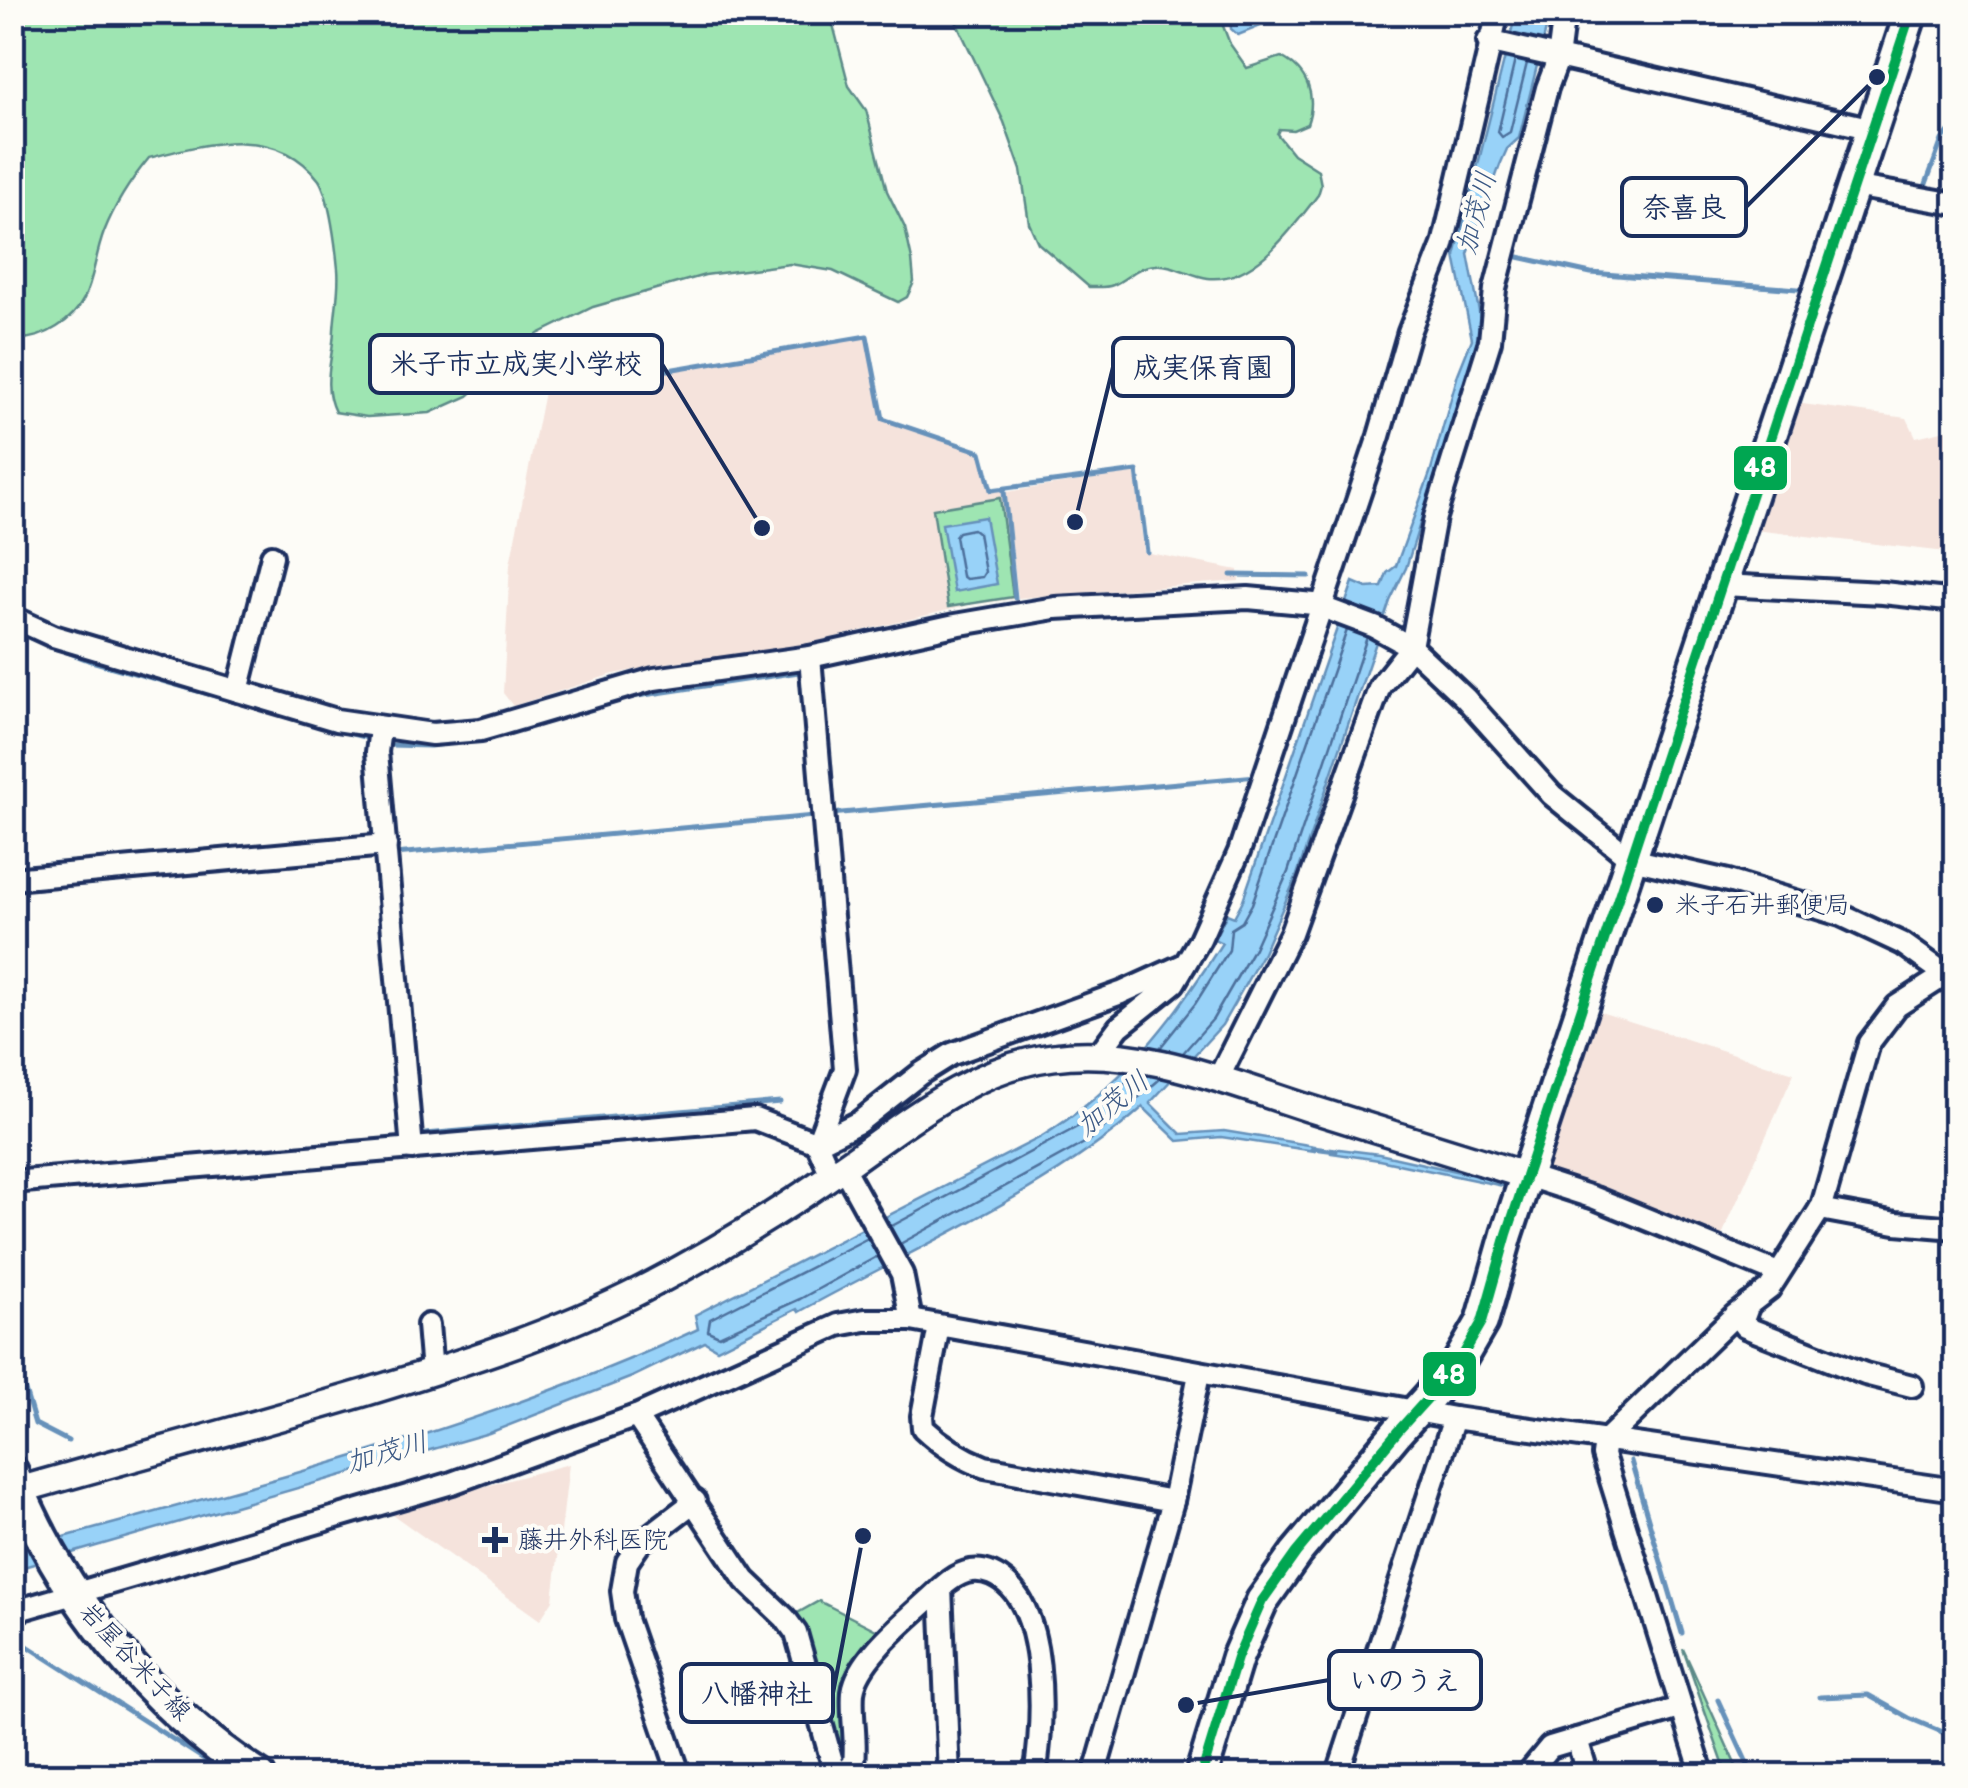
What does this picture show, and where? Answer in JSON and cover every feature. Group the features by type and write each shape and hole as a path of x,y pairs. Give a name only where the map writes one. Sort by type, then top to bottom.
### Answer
{"main road":[{"path":"1201,1776 1237,1658 1262,1600 1296,1552 1456,1367 1482,1322 1910,12"},
{"name":"岩屋谷米子線","path":"19,1492 70,1588 120,1652 186,1719 259,1776"}],"street":[{"path":"1098,1055 1119,1027 1174,983 1185,964 1239,852 1333,610 1409,332 1443,245 1464,167 1488,41 1498,12"},
{"path":"1209,1077 1291,933 1380,686 1411,647 1435,517 1490,341 1495,289 1564,12"},
{"path":"1488,41 1873,129"},
{"path":"1853,186 1956,204"},
{"path":"238,692 272,556"},
{"path":"1722,586 1956,601"},
{"path":"12,616 54,636 238,692 380,729 432,734 480,730 654,679 810,657 1055,608 1248,598 1333,610 1411,647 1465,698 1552,796 1631,860 1728,881 1841,915 1903,944 1953,974 1896,1006 1868,1042 1820,1209 1769,1289 1605,1442 1602,1455 1703,1776"},
{"path":"810,657 844,1069 817,1143"},
{"path":"380,729 377,752 412,1149"},
{"path":"12,879 386,845"},
{"path":"817,1143 859,1122 952,1054 1121,993 1185,964"},
{"path":"19,1492 484,1357 567,1324 643,1289 842,1176 922,1108 999,1069 1054,1057 1131,1057 1209,1077 1595,1198 1778,1273"},
{"path":"12,1182 755,1119 817,1143 842,1176 902,1274 911,1320"},
{"path":"1820,1209 1896,1223 1956,1228"},
{"path":"1749,1304 1742,1323 1746,1327 1865,1374 1912,1386"},
{"path":"12,1612 70,1588 452,1483 636,1416 838,1325 865,1320 911,1320 1454,1418 1956,1490"},
{"path":"428,1325 432,1372"},
{"path":"939,1326 922,1416 923,1428 937,1442 962,1459 986,1467 1174,1501"},
{"path":"1094,1776 1174,1501 1199,1374"},
{"path":"636,1416 745,1580 786,1618 796,1633 839,1776 854,1763 854,1689 872,1654 954,1576 968,1571 981,1571 1005,1582 1023,1606 1033,1637 1042,1702 1035,1776"},
{"path":"1337,1776 1454,1418"},
{"path":"680,1776 626,1619 622,1591 626,1562 640,1543 695,1500"},
{"path":"941,1588 949,1776"},
{"path":"1526,1776 1550,1747 1680,1708"},
{"path":"1577,1739 1588,1776"}],"shaded area":[{"path":"866,338 882,420 980,452 990,491 1003,491 1014,599 970,605 793,647 672,662 610,675 513,706 503,693 510,564 544,392"},
{"path":"1795,403 1907,418 1916,437 1955,428 1955,553 1754,530"},
{"path":"1135,473 1144,552 1238,570 1239,581 1018,598 1006,492"},
{"path":"1597,1011 1794,1073 1719,1242 1541,1178"},
{"name":"藤井外科医院","path":"569,1464 553,1600 540,1620 389,1512"}],"green space":[{"path":"13,12 830,13 849,86 866,110 887,191 905,228 914,282 907,297 898,302 833,271 790,264 705,275 593,307 538,334 468,396 430,413 367,417 335,412 328,382 338,277 332,223 323,188 302,162 283,151 240,142 194,147 149,158 108,222 90,285 78,308 46,333 13,339"},
{"path":"952,13 1218,13 1230,44 1247,68 1281,57 1304,77 1311,104 1307,124 1293,130 1279,129 1277,134 1293,154 1318,170 1318,195 1271,250 1242,272 1208,278 1155,265 1110,286 1089,287 1038,243 1029,223 1021,170 1004,122"},
{"path":"1000,498 1013,597 948,607 933,509"},
{"path":"819,1601 882,1633 857,1663 847,1688 846,1755 841,1756 794,1615"},
{"path":"1683,1649 1691,1666 1740,1775 1727,1775"}],"water":[{"path":"1230,12 1283,13 1238,35 1231,29"},
{"name":"加茂川","path":"1516,13 1550,13 1519,138 1507,149 1468,254 1481,322 1478,338 1406,568 1390,601 1297,875 1263,953 1222,1025 1150,1103 1181,1134 1224,1131 1315,1146 1315,1151 1221,1137 1178,1141 1143,1107 1106,1137 1022,1193 799,1312 797,1309 717,1349 705,1342 632,1377 489,1433 13,1570 13,1551 274,1480 446,1427 531,1398 698,1329 695,1315 1039,1138 1119,1076 1184,1000 1222,943 1214,939 1227,914 1234,917 1243,900 1353,582 1367,588 1382,587 1387,573 1396,566 1472,339 1455,256"},
{"path":"985,517 997,584 954,592 942,524"},
{"path":"1331,1148 1379,1154 1509,1183 1508,1187 1331,1153"}],"waterway":[{"path":"1923,192 1942,140 1956,123"},
{"path":"1509,255 1591,273 1798,289"},
{"path":"545,391 867,336 883,419 981,452 991,490 1137,471 1147,552"},
{"path":"1004,491 1015,598"},
{"path":"1231,575 1309,576"},
{"path":"12,631 88,660 325,727"},
{"path":"624,698 799,672"},
{"path":"800,674 806,726"},
{"path":"490,737 576,712"},
{"path":"336,730 372,739"},
{"path":"390,745 430,746 479,740"},
{"path":"830,814 1257,776"},
{"path":"395,854 814,816"},
{"path":"12,890 379,856"},
{"path":"426,1134 780,1102"},
{"path":"1313,1148 1336,1151"},
{"path":"1576,1204 1603,1212"},
{"path":"12,1347 35,1424 68,1441"},
{"path":"1631,1461 1682,1633"},
{"path":"12,1636 230,1776"},
{"path":"1820,1697 1868,1695 1956,1738"},
{"path":"1718,1700 1753,1776"}],"transit line":[{"name":"48","path":"1201,1776 1237,1658 1262,1601 1296,1553 1456,1367 1482,1322 1507,1234 1911,12"}],"place":[{"name":"奈喜良","path":"1877,77"},
{"name":"成実保育園","path":"1075,522"},
{"name":"米子市立成実小学校","path":"762,528"},
{"name":"米子石井郵便局","path":"1655,905"},
{"name":"八幡神社","path":"863,1536"},
{"name":"藤井外科医院","path":"495,1540"},
{"name":"いのうえ","path":"1186,1705"}]}
